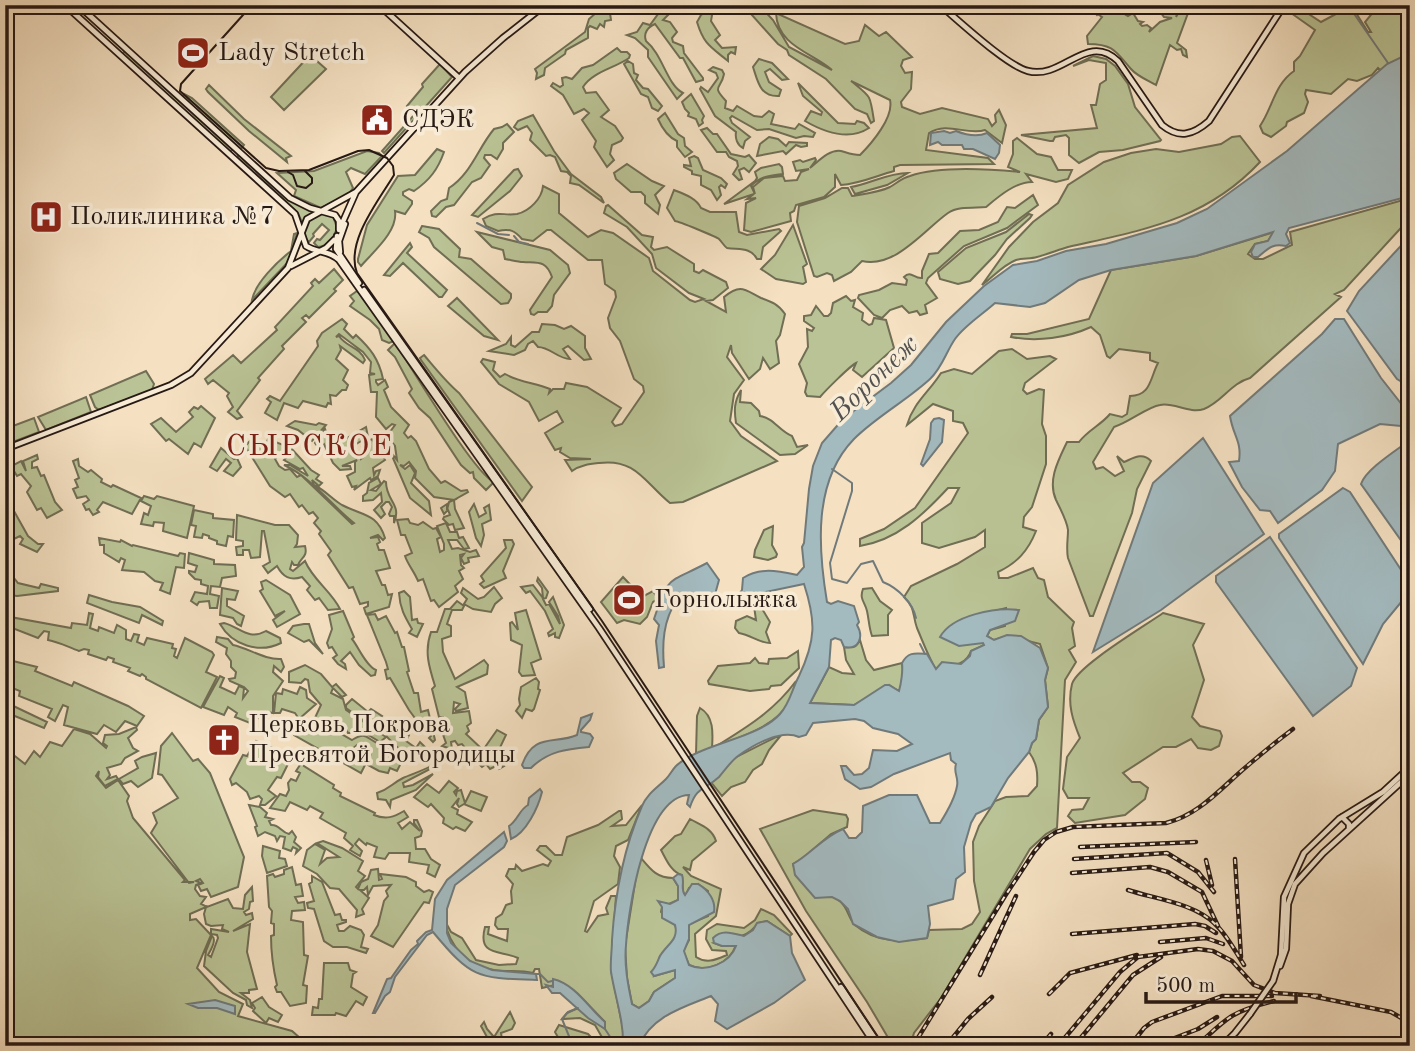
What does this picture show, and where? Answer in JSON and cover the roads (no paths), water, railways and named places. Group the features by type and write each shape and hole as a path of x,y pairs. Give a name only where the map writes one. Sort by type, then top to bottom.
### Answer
{"main road":[{"path":"65,5 295,214 306,246 333,254 339,260 614,648"},
{"path":"78,5 290,198 335,215 339,222 336,249 575,587 878,1046"},
{"path":"379,5 459,78"},
{"path":"5,449 180,381 201,364 288,268 307,219 356,191 459,78 545,5"},
{"path":"940,5 1015,65 1027,71 1057,68 1087,51 1101,50 1108,53 1118,61 1162,125 1177,134 1187,134 1209,121 1282,5"},
{"path":"120,55 122,50 127,50"},
{"path":"229,153 234,153 235,148"},
{"path":"288,268 330,246 356,191"},
{"path":"347,265 339,246 348,210"},
{"path":"1273,981 1281,955 1284,897 1304,853 1342,817 1383,792 1410,767"},
{"path":"1222,1046 1236,1033 1273,981 1285,954 1287,904 1306,870 1410,774"},
{"path":"1342,817 1349,824 1349,829"},
{"path":"1313,843 1314,848 1323,853"}],"water":[{"path":"1410,53 1410,196 1289,228 1286,234 1290,243 1286,246 1270,247 1258,257 1253,257 1251,252 1255,244 1268,241 1273,232 1196,256 1111,270 1079,280 1045,303 1030,307 995,303 959,334 930,379 854,439 831,475 825,495 821,538 827,602 831,604 838,601 854,606 860,638 853,647 844,647 841,640 835,638 831,640 829,667 810,703 854,705 885,685 899,691 902,663 912,654 927,654 936,669 942,662 961,664 970,656 971,651 984,645 959,646 940,637 946,629 975,614 1019,610 1015,621 990,630 987,636 994,640 1007,635 1021,636 1040,648 1048,668 1045,680 1048,707 1039,720 1036,739 991,807 976,814 971,823 964,847 965,872 956,879 953,899 928,906 930,924 927,938 899,942 877,937 853,924 848,909 840,901 832,897 815,898 795,875 793,864 829,836 843,829 849,838 856,838 862,832 863,806 889,795 917,795 930,823 940,823 953,800 957,786 956,764 951,760 950,753 894,774 871,787 860,789 845,779 841,766 846,766 854,775 862,774 869,768 873,750 897,751 912,744 898,734 873,728 864,721 855,719 813,723 806,735 776,737 744,752 699,792 690,807 687,804 689,795 674,800 661,814 650,834 630,907 626,952 632,1004 639,1008 649,1001 654,992 675,978 675,970 654,976 651,972 675,934 675,925 662,918 662,907 658,901 670,904 678,900 678,886 673,878 678,874 682,875 685,895 692,884 698,884 705,889 714,903 714,912 689,925 689,939 684,951 689,965 703,968 723,962 736,946 714,943 713,938 716,935 731,933 744,936 753,930 757,923 767,921 790,936 792,953 805,980 774,1003 727,1029 715,1021 718,1004 711,996 660,1020 644,1036 639,1046 623,1046 611,972 613,923 625,855 635,822 649,795 676,766 700,752 758,729 780,714 789,701 811,641 811,609 804,584 736,598 742,590 743,578 749,575 769,571 797,575 804,567 802,547 809,489 813,466 822,443 843,419 911,365 946,322 984,286 1013,265 1106,244 1177,223 1207,209 1287,151 1387,64"},
{"path":"944,131 972,135 987,133 1000,145 999,153 995,159 973,149 964,149 962,145 942,145 938,142 930,145 931,133"},
{"path":"1410,236 1410,387 1397,379 1347,311 1359,291"},
{"path":"1335,319 1344,319 1381,378 1410,415 1408,423 1401,426 1380,424 1338,444 1335,471 1322,490 1278,523 1270,511 1260,510 1242,487 1229,462 1239,461 1240,454 1230,416 1322,334"},
{"path":"939,418 944,420 942,442 923,466 921,464 930,439 931,423"},
{"path":"1203,438 1264,534 1161,610 1093,652 1153,483"},
{"path":"1410,440 1410,553 1361,484 1375,466"},
{"path":"1343,488 1350,492 1409,582 1407,595 1383,624 1363,664 1279,538 1279,534"},
{"path":"1270,537 1357,668 1351,686 1313,716 1216,582 1216,576"},
{"path":"707,563 719,580 714,598 677,600 664,632 664,667 659,668 656,641 659,625 654,619 663,594 671,582"},
{"path":"592,714 581,730 593,738 589,747 558,752 537,762 531,768 524,768 522,765 532,748 545,741 577,735 581,718"},
{"path":"540,789 542,792 531,819 522,831 511,839 509,826 528,805 529,798"},
{"path":"504,832 507,841 504,847 455,885 447,909 447,933 451,943 470,961 492,970 536,974 537,980 501,978 477,973 457,959 433,932 427,935 395,977 390,992 373,1013 387,979 391,978 418,944 417,941 432,930 435,899 447,880"},
{"path":"553,979 568,986 581,997 605,1022 605,1029 560,993 552,993 546,985 553,987"},
{"path":"215,1000 235,1006 235,1014 217,1008 198,1008 188,1004"}],"waterway":[{"path":"1348,5 1388,63"},
{"path":"477,223 498,234 509,235"},
{"path":"514,236 519,242 528,244"},
{"path":"832,469 852,483 852,491 830,563 832,579 847,583 861,564 873,561 883,582 904,597 916,618"},
{"path":"920,644 925,654"},
{"path":"536,974 540,974 548,982 552,981"},
{"path":"573,1046 562,1019 568,1012 578,1008"},
{"path":"605,1029 616,1046"}],"tram line":[{"path":"252,5 181,84 180,91 266,168 279,171 309,170 358,151 369,150 387,158 393,166 394,175 359,235 355,261 357,273 602,621 884,1046"},
{"path":"288,172 293,175 297,186 306,188 312,183 312,178 305,171"}],"railway":[{"path":"913,1046 1005,896 1044,840 1056,832 1073,827 1166,823 1178,819 1209,800 1293,729"},
{"path":"1080,847 1196,842"},
{"path":"1074,859 1167,853 1198,872 1214,892"},
{"path":"1235,859 1241,957"},
{"path":"1206,860 1212,885"},
{"path":"1072,873 1150,867 1168,872 1202,892 1218,926"},
{"path":"1128,890 1174,902 1206,917 1231,943 1244,965"},
{"path":"980,975 1016,896"},
{"path":"1072,934 1195,924 1205,926 1216,933"},
{"path":"1160,942 1206,938 1223,944"},
{"path":"1058,1046 1120,972 1138,957 1198,949 1213,951 1232,961 1254,985 1275,993 1320,996"},
{"path":"1049,994 1070,973 1137,955"},
{"path":"1074,1046 1133,975 1161,957"},
{"path":"1130,1046 1152,1022 1222,996 1272,996"},
{"path":"1311,996 1391,1012 1410,1023"},
{"path":"946,1046 968,1019 992,997"},
{"path":"1197,1046 1231,1016 1274,1001"},
{"path":"1154,1046 1198,1029 1217,1017"},
{"path":"1041,1046 1051,1034"}],"place":[{"name":"Lady Stretch","path":"193,53"},
{"name":"СДЭК","path":"377,120"},
{"name":"Поликлиника №7","path":"46,217"},
{"name":"Горнолыжка","path":"629,600"},
{"name":"Церковь Покрова Пресвятой Богородицы","path":"224,740"}],"district":[{"name":"СЫРСКОЕ","path":"310,447"}],"water label":[{"name":"Воронеж","path":"875,379"}]}
